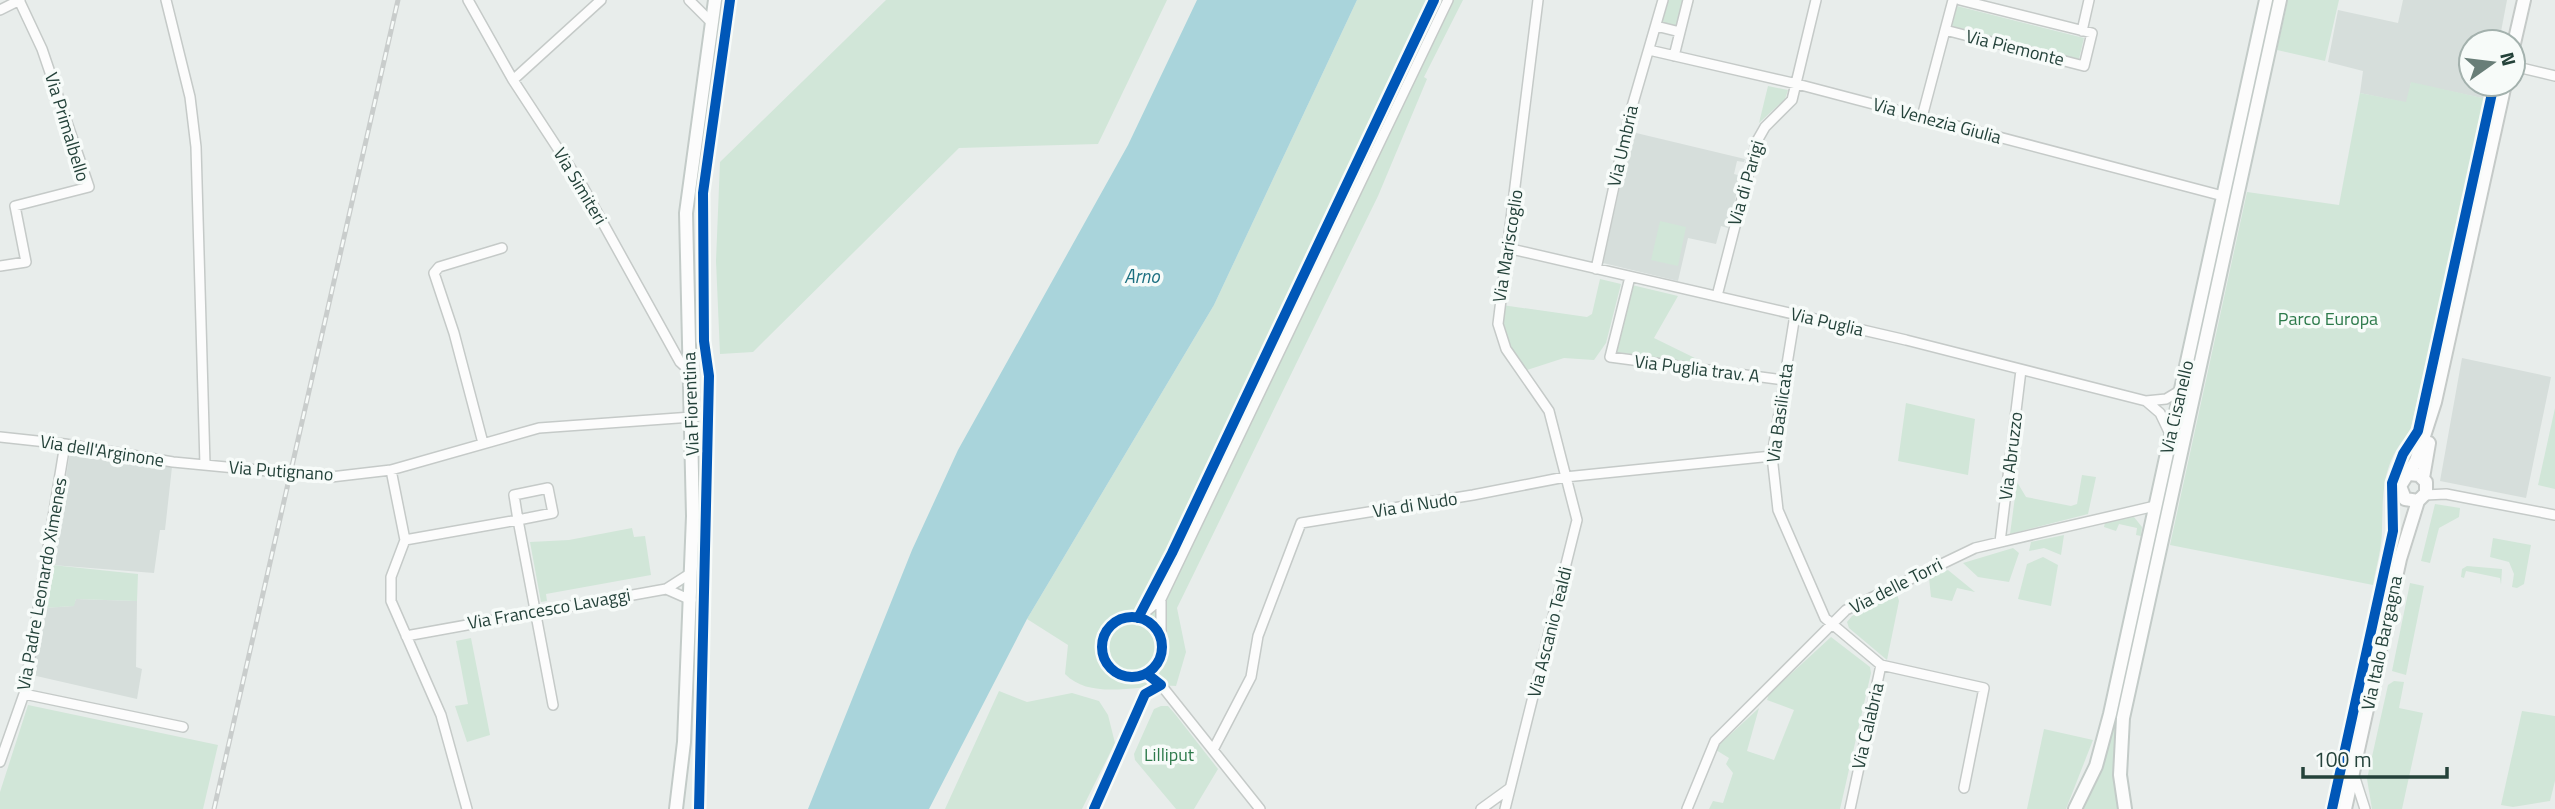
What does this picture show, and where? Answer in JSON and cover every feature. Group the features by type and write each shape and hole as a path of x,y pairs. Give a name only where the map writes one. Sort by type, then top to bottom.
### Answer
{"main road":[{"name":"Via Fiorentina","path":"676,809 683,762 691,600 692,417 686,213 715,0"},
{"name":"Via Cisanello","path":"2075,809 2092,776 2105,733 2266,0"},
{"name":"Via Cisanello","path":"2125,809 2120,775 2123,718 2280,0"},
{"path":"2518,28 2524,0"},
{"name":"Via Italo Bargagna","path":"2345,809 2400,559 2419,491 2435,402 2502,98"},
{"name":"Via Italo Bargagna","path":"2419,491 2400,486 2409,474 2435,402"},
{"path":"2409,474 2419,491"}],"street":[{"path":"0,10 19,0"},
{"name":"Via Primalbello","path":"0,266 26,262 15,206 89,187 42,49 19,0"},
{"name":"Via Putignano","path":"166,0 190,97 196,147 205,465 331,477 391,470 549,426 692,417"},
{"name":"Via Simiteri","path":"468,0 513,80 583,187 671,348 691,372"},
{"path":"513,80 601,0"},
{"path":"690,0 712,23"},
{"path":"1138,618 1161,599 1448,0"},
{"name":"Via Mariscoglio","path":"1538,0 1498,304 1498,328 1506,349 1549,411 1565,477"},
{"name":"Via Umbria","path":"1596,269 1626,130 1663,0"},
{"path":"1674,56 1688,0"},
{"name":"Via di Parigi","path":"1717,296 1758,137 1790,103 1797,85 1816,0"},
{"path":"1922,117 1953,0"},
{"path":"1961,0 2082,31 2089,0"},
{"path":"1656,26 1680,32"},
{"name":"Via Piemonte","path":"1945,30 2084,66 2092,33 2082,31"},
{"name":"Via Venezia Giulia","path":"1649,50 1797,85 2223,196"},
{"path":"2527,69 2555,76"},
{"path":"483,443 454,333 434,272 439,267 502,248"},
{"name":"Via Puglia","path":"1507,248 1906,340 2146,401"},
{"name":"Via Puglia trav. A","path":"1630,276 1610,358 1784,380"},
{"name":"Via Basilicata","path":"1795,315 1772,456 1780,516 1817,603 1831,624"},
{"name":"Via Abruzzo","path":"2000,542 2021,370"},
{"path":"2146,401 2166,399 2181,390"},
{"path":"2146,401 2160,413 2170,436"},
{"name":"Via dell'Arginone","path":"0,437 205,465"},
{"name":"Via Padre Leonardo Ximenes","path":"0,762 24,694 65,444"},
{"name":"Via di Nudo","path":"1213,750 1251,677 1258,636 1301,523 1565,477 1772,456"},
{"path":"391,470 405,540 393,572 390,590 394,611 442,715 467,809"},
{"name":"Via Ascanio Tealdi","path":"1505,809 1577,527 1565,477"},
{"path":"405,540 518,520 553,513 548,488 514,495 518,520 552,705"},
{"path":"2419,491 2555,515"},
{"name":"Via delle Torri","path":"1687,809 1715,741 1846,610 1964,552 2155,506"},
{"path":"666,589 691,573"},
{"path":"666,589 691,600"},
{"name":"Via Francesco Lavaggi","path":"406,636 666,589"},
{"path":"1161,599 1161,637 1161,657 1147,674 1133,678 1117,674 1109,667 1103,653 1103,638 1110,627 1121,619 1138,618 1151,624 1161,637"},
{"name":"Via Calabria","path":"1831,624 1881,665 1850,809"},
{"path":"1881,665 1984,688 1964,788"},
{"path":"1147,674 1161,685 1260,809"},
{"path":"24,694 184,727"},
{"path":"2354,770 2365,809"},
{"path":"1481,809 1510,788"}],"shaded area":[{"path":"2403,0 2507,0 2502,28 2457,28 2457,93 2411,83 2407,103 2360,93 2363,71 2328,62 2338,10 2398,23"},
{"path":"1632,132 1745,159 1744,162 1737,161 1734,174 1741,176 1728,228 1721,226 1716,244 1688,238 1678,281 1603,263"},
{"path":"2462,358 2551,377 2526,498 2440,481"},
{"path":"70,452 172,467 165,530 160,530 154,573 52,565"},
{"path":"76,599 137,601 136,667 142,669 137,699 32,675 43,608 73,606"}],"green space":[{"path":"886,0 1167,0 1098,144 959,148 753,352 720,354 716,261 720,162"},
{"path":"1357,0 1463,0 1424,77 1427,79 1378,196 1177,608 1186,652 1176,686 1103,689 1076,682 1065,674 1068,645 1027,619 1214,305"},
{"path":"1667,0 1683,0 1676,27 1662,23"},
{"path":"2288,0 2339,0 2325,61 2277,50"},
{"path":"1957,6 2084,38 2079,59 1952,26"},
{"name":"Parco Europa","path":"2411,82 2457,92 2457,98 2487,99 2410,432 2394,454 2386,478 2381,544 2373,585 2170,545 2247,192 2339,205 2360,93 2406,102"},
{"path":"1768,86 1788,90 1785,99 1759,123"},
{"path":"1660,221 1686,227 1678,266 1651,260"},
{"path":"1600,279 1621,284 1606,343 1594,360 1564,358 1527,370 1507,340 1502,305 1587,317 1592,314"},
{"path":"1632,285 1678,296 1654,338 1701,361 1700,364 1617,352"},
{"path":"1906,403 1975,419 1968,475 1898,461"},
{"path":"2555,408 2555,489 2538,485"},
{"path":"2082,475 2096,477 2088,514 2010,534 2017,482 2026,497 2071,506 2077,504"},
{"path":"2435,504 2460,508 2459,517 2439,528 2430,563 2421,561"},
{"path":"2134,517 2142,527 2141,536 2136,535 2137,528 2119,524 2116,531 2104,527 2105,522"},
{"path":"632,528 634,537 645,536 651,575 546,594 547,601 541,602 530,542 569,540"},
{"path":"2064,535 2061,555 2044,548 2029,551 2031,542"},
{"path":"2493,538 2531,545 2524,584 2517,588 2512,587 2514,574 2509,562 2490,557"},
{"path":"2013,548 2019,553 2009,582 1978,577 1963,563"},
{"path":"2043,557 2058,565 2051,606 2018,599 2027,564"},
{"path":"52,565 138,574 137,601 76,599 74,606 43,608"},
{"path":"2467,566 2502,569 2501,585 2500,578 2466,571 2464,578 2461,577 2462,569"},
{"path":"1948,570 1975,592 1957,588 1952,601 1931,597 1929,578"},
{"path":"2410,583 2424,586 2406,675 2392,671"},
{"path":"1897,594 1899,601 1887,660 1849,628 1847,622 1852,616"},
{"path":"1831,637 1870,667 1871,673 1840,809 1709,809 1713,801 1723,803 1733,773 1726,764 1729,758 1716,750 1720,744 1759,708 1747,751 1774,760 1794,710 1767,700 1769,694"},
{"path":"471,638 490,735 467,742 455,706 468,704 456,641"},
{"path":"2394,681 2404,682 2399,708 2423,713 2402,809 2372,809 2367,779 2388,685"},
{"path":"999,691 1027,702 1072,693 1099,701 1108,715 1115,743 1082,809 945,809"},
{"path":"28,705 218,745 203,809 0,809 0,792"},
{"name":"Lilliput","path":"1168,706 1218,769 1194,809 1176,809 1135,760 1134,754 1154,709"},
{"path":"2522,711 2555,716 2555,781 2550,801 2513,807 2501,805"},
{"path":"2114,721 2117,722 2121,809 2081,809"},
{"path":"2044,729 2093,740 2066,809 2027,809"}],"water":[{"name":"Arno","path":"1197,0 1357,0 1214,305 1027,619 929,809 808,809 912,550 958,450 1128,145"}],"railway":[{"path":"214,809 398,0"}],"cycle path":[{"path":"699,809 709,376 704,341 703,193 730,0"},
{"path":"1138,618 1172,553 1434,0"},
{"path":"2332,809 2393,531 2392,483 2403,454 2418,431 2491,98"},
{"path":"1126,617 1138,617 1157,630 1162,647 1160,659 1149,672 1138,677 1126,677 1107,664 1102,653 1102,641 1115,622 1126,617"},
{"path":"1094,809 1145,694 1161,685 1147,674"}]}
